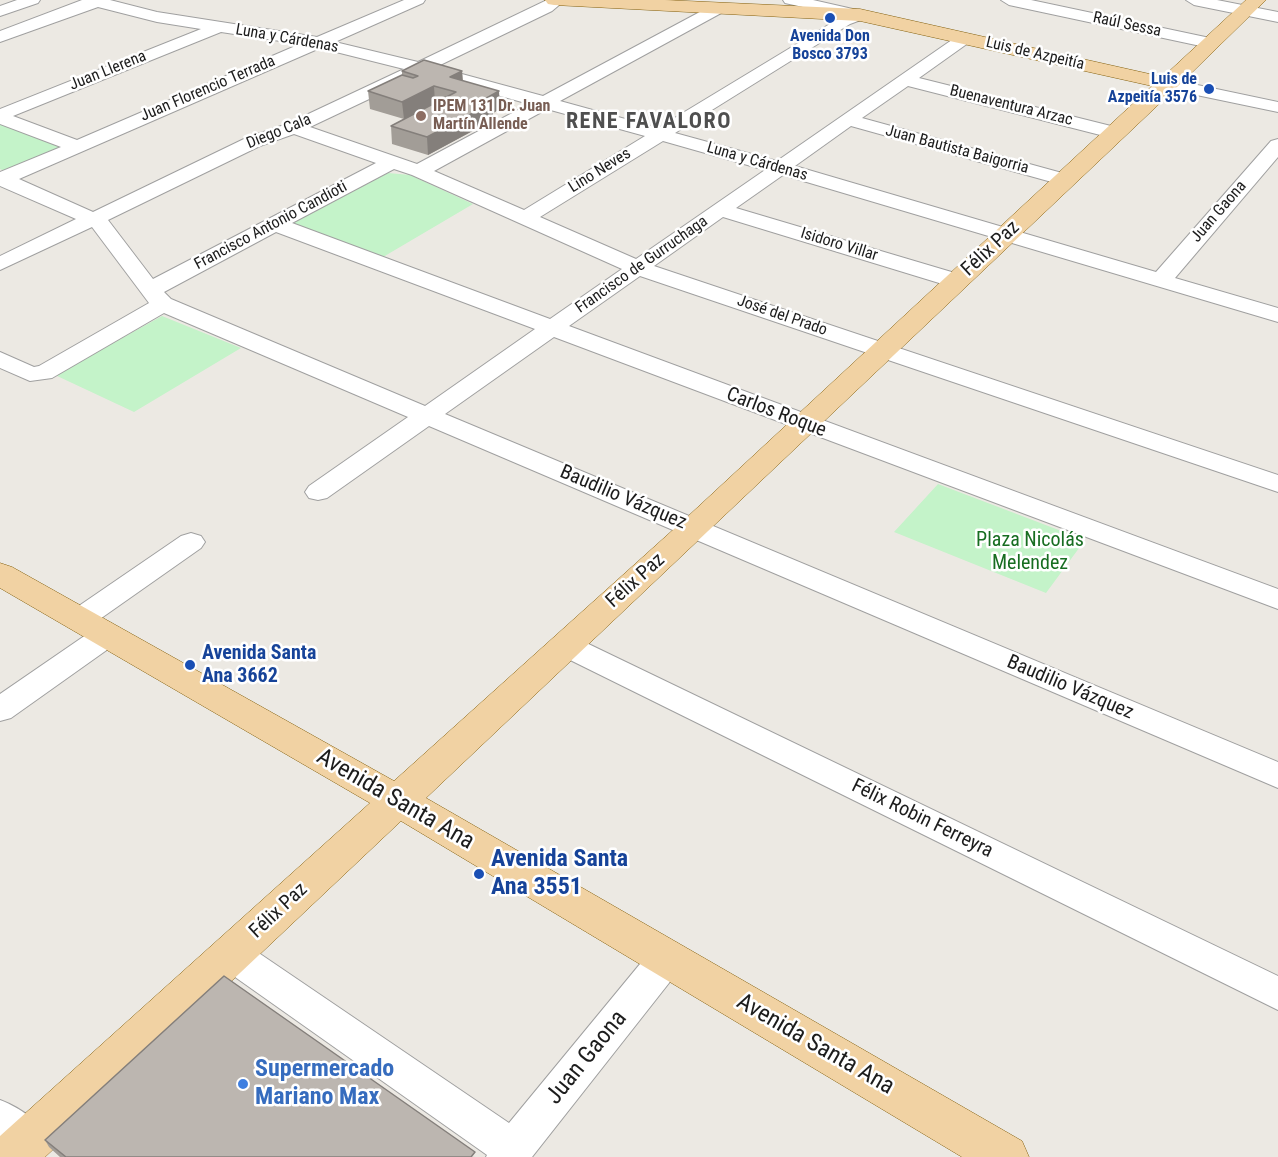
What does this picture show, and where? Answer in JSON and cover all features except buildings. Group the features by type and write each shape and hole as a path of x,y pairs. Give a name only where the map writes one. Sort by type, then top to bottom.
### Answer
{"main road":[{"path":"556,0 860,15"},
{"name":"Félix Paz","path":"13,1139 231,954 695,527 803,423 1251,5"},
{"name":"Luis de Azpeitía","path":"860,15 1168,84"},
{"name":"Avenida Santa Ana","path":"0,574 398,801 1005,1157"}],"street":[{"path":"0,11 32,0"},
{"name":"Juan Florencio Terrada","path":"1,179 417,0"},
{"name":"Diego Cala","path":"0,264 253,142 294,128 421,68 546,8 556,0"},
{"name":"Luis de Azpeitía","path":"791,0 860,15"},
{"name":"Raúl Sessa","path":"1009,0 1210,43"},
{"path":"1194,0 1251,5 1278,17"},
{"path":"0,37 96,1"},
{"name":"Luna y Cárdenas","path":"96,1 126,10 217,28 316,42 421,68 780,168 1278,315"},
{"path":"419,171 717,9"},
{"path":"105,17 126,10"},
{"name":"Lino Neves","path":"525,218 844,21 860,15"},
{"name":"Juan Llerena","path":"0,116 217,28"},
{"name":"Francisco de Gurruchaga","path":"318,492 965,38"},
{"name":"Buenaventura Arzac","path":"906,80 1116,133"},
{"name":"Luis de Azpeitía","path":"1168,84 1278,107"},
{"path":"0,116 77,146"},
{"name":"Juan Bautista Baigorria","path":"848,120 1066,180"},
{"name":"José del Prado","path":"294,128 419,171 638,268 1278,484"},
{"name":"Juan Gaona","path":"1161,280 1278,145"},
{"name":"Francisco Antonio Candioti","path":"0,358 30,374 44,372 156,297 275,224 392,162"},
{"name":"Baudilio Vázquez","path":"1,179 94,218 156,297 427,416 695,527 1278,776"},
{"name":"Isidoro Villar","path":"721,210 957,281"},
{"name":"Carlos Roque","path":"275,224 1278,600"},
{"path":"0,710 191,542"},
{"name":"Félix Robin Ferreyra","path":"566,645 1278,994"},
{"path":"231,954 510,1153"},
{"name":"Juan Gaona","path":"510,1153 667,958"}],"green space":[{"path":"0,123 62,146 5,171 0,169"},
{"path":"388,173 410,175 473,204 378,260 295,228 295,222"},
{"path":"162,316 241,348 134,412 55,375"},
{"name":"Plaza Nicolás Melendez","path":"938,484 1085,540 1046,593 894,532"}],"place":[{"name":"Avenida Don Bosco 3793","path":"830,18"},
{"name":"Luis de Azpeitía 3576","path":"1209,89"},
{"name":"IPEM 131 Dr. Juan Martín Allende","path":"421,116"},
{"name":"Avenida Santa Ana 3662","path":"190,665"},
{"name":"Avenida Santa Ana 3551","path":"479,874"},
{"name":"Supermercado Mariano Max","path":"243,1084"}],"district":[{"name":"RENE FAVALORO","path":"649,122"}]}
